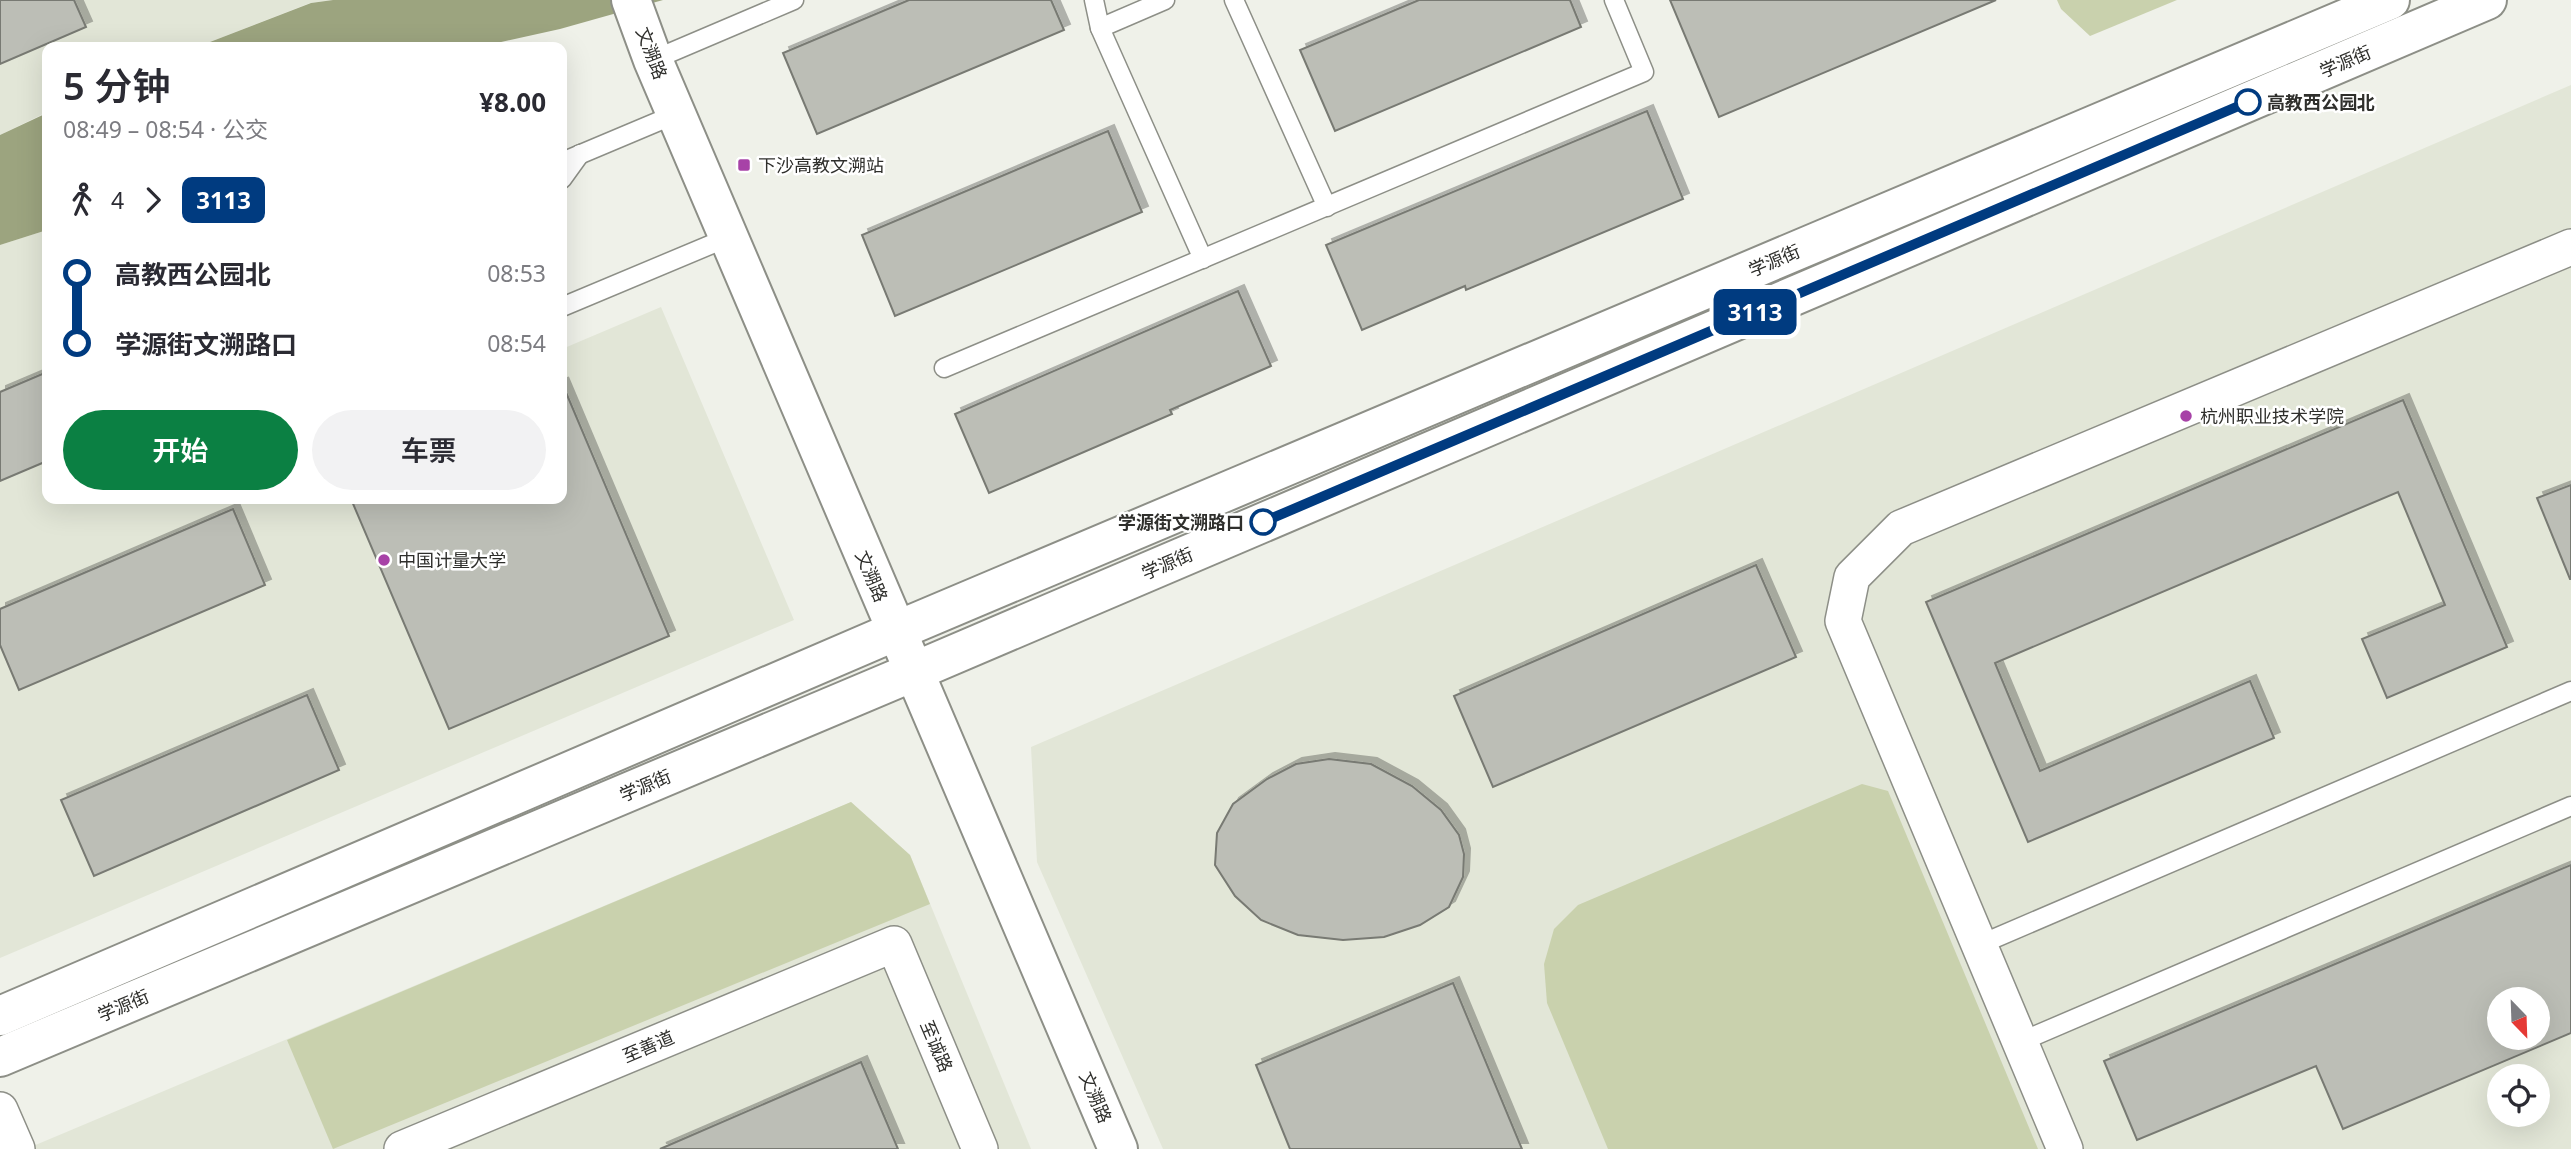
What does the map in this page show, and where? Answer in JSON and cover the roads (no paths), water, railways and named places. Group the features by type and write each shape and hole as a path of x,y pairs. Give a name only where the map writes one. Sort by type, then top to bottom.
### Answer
{"main road":[{"name":"学源街","path":"0,1016 895,631 2390,0"},
{"name":"学源街","path":"0,1057 2487,0"},
{"name":"文溯路","path":"634,7 653,60 1118,1149"}],"street":[{"path":"2065,1149 1843,621 1852,577 1901,528 2571,247"},
{"name":"至善道","path":"401,1149 894,944"},
{"name":"至诚路","path":"894,944 980,1149"},
{"path":"0,1110 17,1149"}],"lane":[{"path":"653,60 794,0"},
{"path":"1094,0 1100,27 1203,259"},
{"path":"1100,27 1165,0"},
{"path":"1234,0 1327,207"},
{"path":"944,368 1644,72 1614,0"},
{"path":"567,160 676,114"},
{"path":"567,172 580,154"},
{"path":"567,305 729,237"},
{"path":"1979,945 2571,691"},
{"path":"2020,1042 2571,806"}],"place":[{"name":"高教西公园北","path":"2248,102"},
{"name":"下沙高教文溯站","path":"744,165"},
{"name":"杭州职业技术学院","path":"2186,416"},
{"name":"学源街文溯路口","path":"1263,522"},
{"name":"中国计量大学","path":"384,560"}]}
